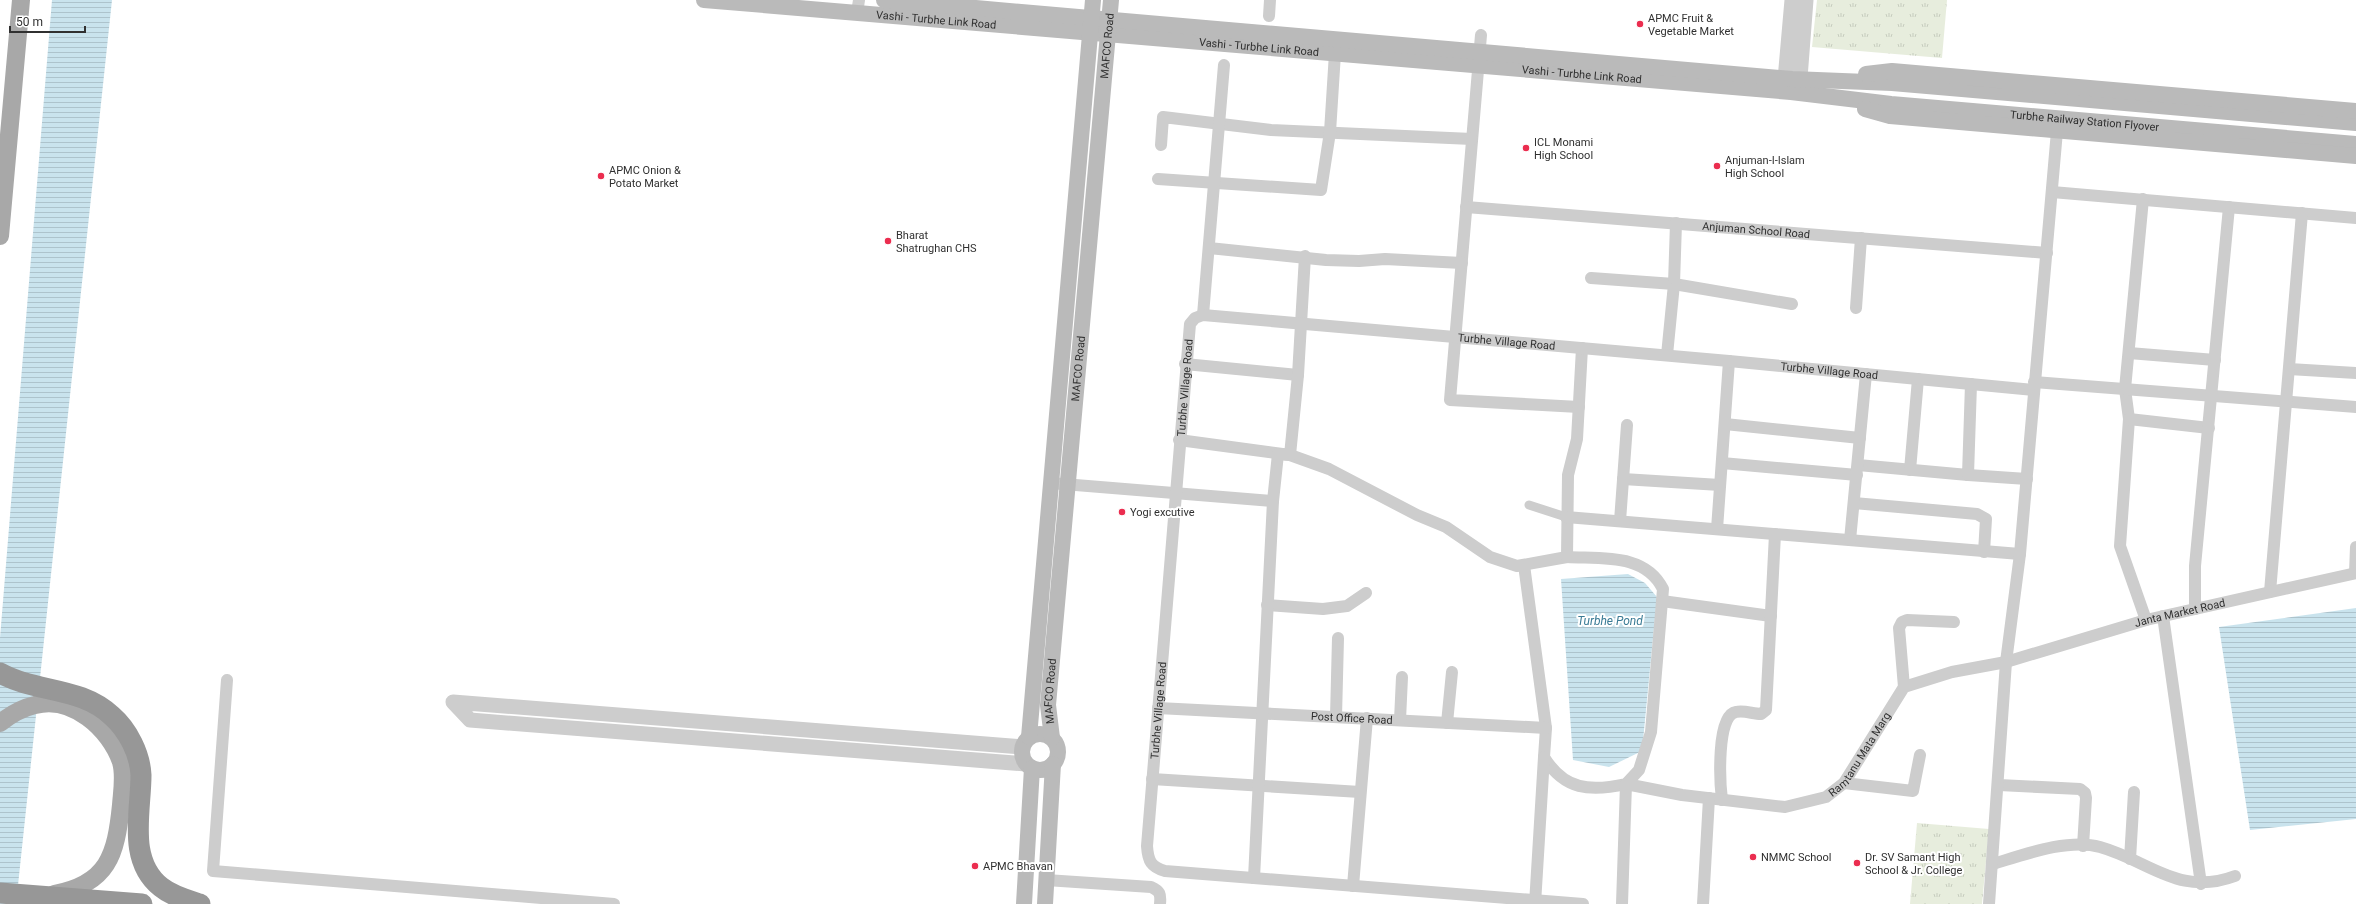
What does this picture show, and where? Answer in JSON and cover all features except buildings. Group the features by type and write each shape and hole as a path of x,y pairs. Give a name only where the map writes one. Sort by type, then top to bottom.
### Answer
{"highway":[{"path":"0,673 12,679 72,692 93,702 113,716 126,733 138,757 141,774 138,838 145,866 161,887 176,896 200,904"},
{"path":"0,893 142,904"}],"main road":[{"path":"0,236 17,27 21,0"},
{"path":"17,27 27,0"},
{"name":"Vashi - Turbhe Link Road","path":"704,0 858,6 1091,25"},
{"name":"Vashi - Turbhe Link Road","path":"884,0 1335,53 1479,59"},
{"name":"MAFCO Road","path":"1026,742 1051,491 1093,0"},
{"name":"MAFCO Road","path":"1052,738 1048,705 1111,0"},
{"name":"Vashi - Turbhe Link Road","path":"1109,27 1799,86"},
{"path":"1799,86 1892,71 2356,111"},
{"name":"Turbhe Railway Station Flyover","path":"1799,86 1892,83 2356,123"},
{"path":"1799,86 1890,116 2356,156"},
{"name":"Turbhe Railway Station Flyover","path":"1799,86 1890,104 2356,144"},
{"path":"0,723 22,710 36,704 63,705 77,711 99,726 115,749 121,763 123,779 120,818 113,853 107,865 99,875 72,891 37,897"},
{"path":"1045,904 1053,764 1058,754 1056,742 1052,738 1041,734 1026,742 1023,758 1029,766 1043,770 1053,764"},
{"path":"1024,904 1029,766"}],"street":[{"path":"1269,16 1270,0"},
{"path":"1792,0 1799,86"},
{"path":"1799,86 1806,0"},
{"path":"1481,35 1450,400 1579,407"},
{"path":"1158,179 1321,190 1330,132 1335,53"},
{"path":"1203,315 1224,65"},
{"path":"1161,145 1163,118 1272,130 1472,139"},
{"path":"1989,904 1999,785 2006,662 2020,554 2058,131"},
{"path":"2052,192 2356,218"},
{"path":"2143,199 2125,389 2129,419 2121,514 2120,546 2146,620"},
{"name":"Anjuman School Road","path":"1466,207 2047,253"},
{"path":"2195,609 2195,566 2230,207"},
{"path":"2270,592 2302,213"},
{"path":"1667,356 1674,284 1676,223"},
{"path":"1856,308 1861,238"},
{"path":"1209,248 1352,261 1385,259 1462,263"},
{"path":"1290,455 1298,374 1305,256"},
{"path":"1591,278 1674,284 1792,304"},
{"name":"Turbhe Village Road","path":"1583,904 1535,902 1166,871 1153,866 1147,856 1152,779 1185,364 1190,324 1196,318 1203,315 1729,361 1971,384 2125,389 2356,407"},
{"path":"1066,316 1083,317"},
{"path":"1567,557 1566,517 1568,475 1577,439 1582,348"},
{"path":"2129,353 2215,360"},
{"path":"1717,529 1729,361"},
{"path":"1185,364 1298,374"},
{"path":"2289,369 2356,373"},
{"path":"1850,540 1866,374"},
{"path":"1910,470 1918,379"},
{"path":"1968,475 1971,384"},
{"path":"2129,419 2208,428"},
{"path":"1725,424 1860,438"},
{"path":"1620,520 1627,425"},
{"path":"1179,440 1290,455 1329,469 1417,515 1446,527 1490,557 1517,566 1567,557 1627,561 1645,568 1657,576 1663,589 1651,732 1639,770 1626,784 1622,904"},
{"path":"1254,878 1264,713 1267,606 1273,501 1278,454 1290,455"},
{"path":"1722,464 1857,470 1910,470 2027,479"},
{"path":"1623,480 1720,485"},
{"path":"1051,491 1067,493 1175,494 1273,501"},
{"path":"1854,503 1977,514 1986,519 1984,552"},
{"path":"1530,505 1566,517 1620,520 2020,554"},
{"path":"1722,800 1721,766 1724,725 1728,716 1735,712 1761,714 1766,710 1775,534"},
{"path":"2355,573 2356,547"},
{"path":"1524,565 1546,728 1535,902"},
{"name":"Janta Market Road","path":"2006,662 2146,620 2355,573"},
{"path":"1267,606 1323,609 1347,606 1366,594"},
{"path":"1662,601 1771,616"},
{"path":"2163,616 2201,884"},
{"path":"1954,622 1907,620 1902,622 1899,628 1904,687 1952,672 2006,662"},
{"path":"1336,717 1338,638"},
{"path":"1448,723 1452,672"},
{"path":"1400,720 1402,677"},
{"path":"227,680 213,871 614,904"},
{"name":"Ramtanu Mata Marg","path":"1544,757 1559,777 1571,784 1586,788 1603,788 1626,784 1722,800 1786,807 1826,797 1844,783 1904,687"},
{"path":"1026,742 453,702 470,720 1029,766"},
{"name":"Post Office Road","path":"1158,708 1546,728"},
{"path":"1353,886 1367,718"},
{"path":"1844,783 1913,791 1920,754"},
{"path":"1152,779 1260,787 1360,792"},
{"path":"1999,785 2080,789 2085,793 2086,798 2082,846"},
{"path":"2130,859 2134,792"},
{"path":"1703,904 1709,798"},
{"path":"1993,864 2038,851 2070,845 2099,846 2167,876 2201,884 2219,882 2235,876"},
{"path":"1046,880 1151,887 1158,890 1161,894 1160,904"}],"green space":[{"path":"1817,0 1947,0 1942,58 1812,47"},
{"path":"1917,823 1989,829 1982,904 1910,904"}],"water":[{"path":"52,0 112,0 16,904 0,904 0,638"},
{"name":"Turbhe Pond","path":"1628,574 1645,583 1657,597 1642,751 1609,767 1573,760 1561,579"},
{"path":"2356,608 2356,819 2250,830 2219,627"}],"place":[{"name":"APMC Fruit & Vegetable Market","path":"1640,24"},
{"name":"ICL Monami High School","path":"1526,148"},
{"name":"Anjuman-I-Islam High School","path":"1717,166"},
{"name":"APMC Onion & Potato Market","path":"601,176"},
{"name":"Bharat Shatrughan CHS","path":"888,241"},
{"name":"Yogi excutive","path":"1122,512"},
{"name":"NMMC School","path":"1753,857"},
{"name":"Dr. SV Samant High School & Jr. College","path":"1857,863"},
{"name":"APMC Bhavan","path":"975,866"}]}
